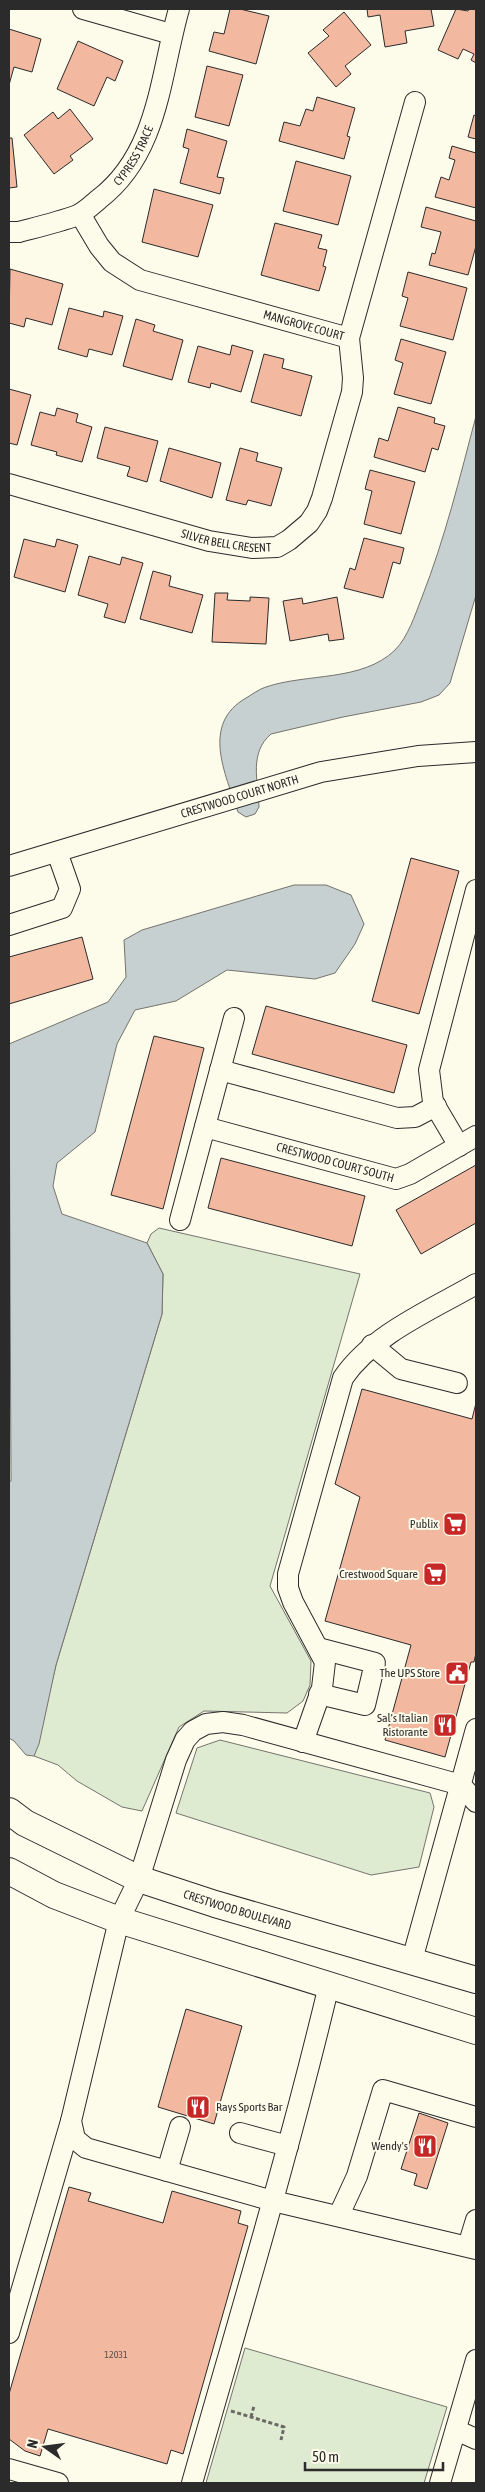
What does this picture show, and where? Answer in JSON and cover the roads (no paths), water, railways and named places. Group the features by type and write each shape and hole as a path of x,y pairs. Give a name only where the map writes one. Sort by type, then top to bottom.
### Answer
{"main road":[{"name":"CRESTWOOD BOULEVARD","path":"9,1811 42,1831 139,1879 214,1904 476,1980"},
{"path":"9,1871 54,1895 118,1920 476,2031"}],"street":[{"path":"83,9 171,34"},
{"name":"CYPRESS TRACE","path":"9,232 19,232 80,214 121,179 133,162 156,108 171,34 179,9"},
{"name":"MANGROVE COURT","path":"80,214 98,246 112,262 140,280 349,338 414,102"},
{"name":"SILVER BELL CRESENT","path":"9,484 209,541 252,548 277,547 289,540 309,523 322,498 352,392 353,371 349,338"},
{"name":"CRESTWOOD COURT NORTH","path":"9,866 321,772 418,756 476,752"},
{"path":"9,925 62,908 70,889 57,852"},
{"path":"459,1146 436,1106 430,1090 429,1070 476,890"},
{"path":"180,1220 234,1018"},
{"path":"220,1070 397,1118 414,1117 436,1106"},
{"name":"CRESTWOOD COURT SOUTH","path":"205,1128 390,1178 402,1178 476,1136"},
{"path":"303,1742 319,1694 325,1662 290,1595 288,1574 343,1378 354,1362 372,1345 476,1284"},
{"path":"372,1345 401,1369 457,1383"},
{"path":"318,1648 375,1663 365,1705 319,1694"},
{"path":"9,2333 71,2120 118,1920 139,1879 176,1760 185,1740 193,1731 206,1724 223,1722 461,1785 476,1802"},
{"path":"412,1960 476,1729"},
{"path":"192,2483 273,2201 329,1986"},
{"path":"339,2215 357,2176 383,2090 476,2117"},
{"path":"71,2120 75,2139 86,2148 273,2201 339,2215 472,2248 476,2220"},
{"path":"167,2171 180,2127"},
{"path":"240,2133 288,2146"},
{"path":"440,2483 476,2360"},
{"path":"456,2430 476,2439"},
{"path":"9,2469 58,2483"}],"place":[{"name":"Publix","path":"455,1524"},
{"name":"Crestwood Square","path":"435,1574"},
{"name":"The UPS Store","path":"457,1673"},
{"name":"Sal's Italian Ristorante","path":"445,1725"},
{"name":"Rays Sports Bar","path":"198,2107"},
{"name":"Wendy's","path":"425,2146"}]}
